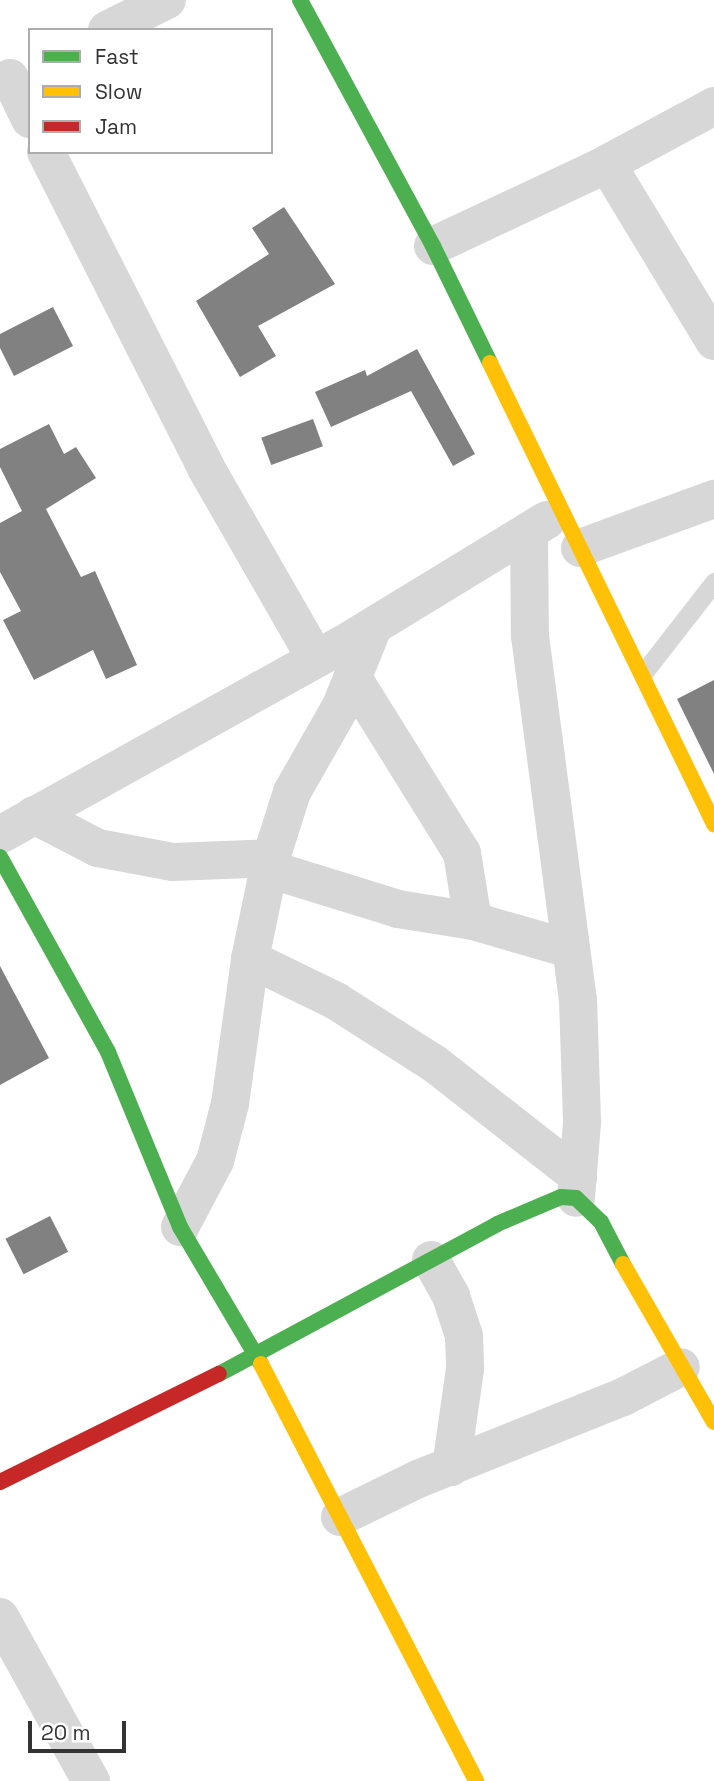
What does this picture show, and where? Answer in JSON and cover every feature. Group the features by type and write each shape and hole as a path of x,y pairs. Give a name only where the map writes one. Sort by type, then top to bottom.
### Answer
{"street":[{"path":"111,28 167,0"},
{"path":"300,0 433,246 561,511 644,672 714,824"},
{"path":"13,76 28,114"},
{"path":"433,246 607,164 714,106"},
{"path":"47,154 206,468 316,659"},
{"path":"607,164 714,341"},
{"path":"580,548 714,499"},
{"path":"476,1781 257,1356 180,1227 108,1052 0,854 33,815 316,659 561,511"},
{"path":"529,531 530,636 578,1000 582,1123 577,1187"},
{"path":"180,1227 215,1161 230,1104 250,959 270,864 292,792 353,678 373,626"},
{"path":"353,678 462,853 473,921"},
{"path":"33,815 98,849 173,862 270,864 398,909 473,921 570,949"},
{"path":"250,959 336,1002 435,1064 577,1187 601,1222 714,1422"},
{"path":"0,1482 257,1356 431,1260 577,1187"},
{"path":"431,1260 451,1296 464,1336 464,1369 451,1467"},
{"path":"340,1517 451,1467 623,1397 681,1367"},
{"path":"0,1617 91,1781"}],"lane":[{"path":"644,672 714,582"}],"building":[{"path":"284,207 335,284 258,326 276,356 240,377 196,301 269,254 252,228"},
{"path":"53,307 73,346 14,376 0,348 0,334"},
{"path":"417,349 475,454 453,466 411,391 331,427 315,392 365,370 367,376"},
{"path":"313,419 323,446 271,465 261,438"},
{"path":"49,424 64,454 76,447 96,478 46,509 81,577 95,571 137,665 106,679 93,650 34,680 3,620 21,611 0,572 0,523 22,511 0,467 0,449"},
{"path":"714,680 714,774 677,699"},
{"path":"0,966 49,1058 0,1085"},
{"path":"50,1216 68,1252 24,1274 5,1239"}],"traffic: fast":[{"path":"300,0 433,246 490,363"},
{"path":"0,857 108,1052 180,1227 261,1364"},
{"path":"219,1374 497,1224 561,1197 576,1198 601,1222 623,1264"}],"traffic: slow":[{"path":"490,363 714,824"},
{"path":"623,1264 714,1422"},
{"path":"261,1364 476,1781"}],"traffic: jam":[{"path":"0,1482 219,1374"}]}
